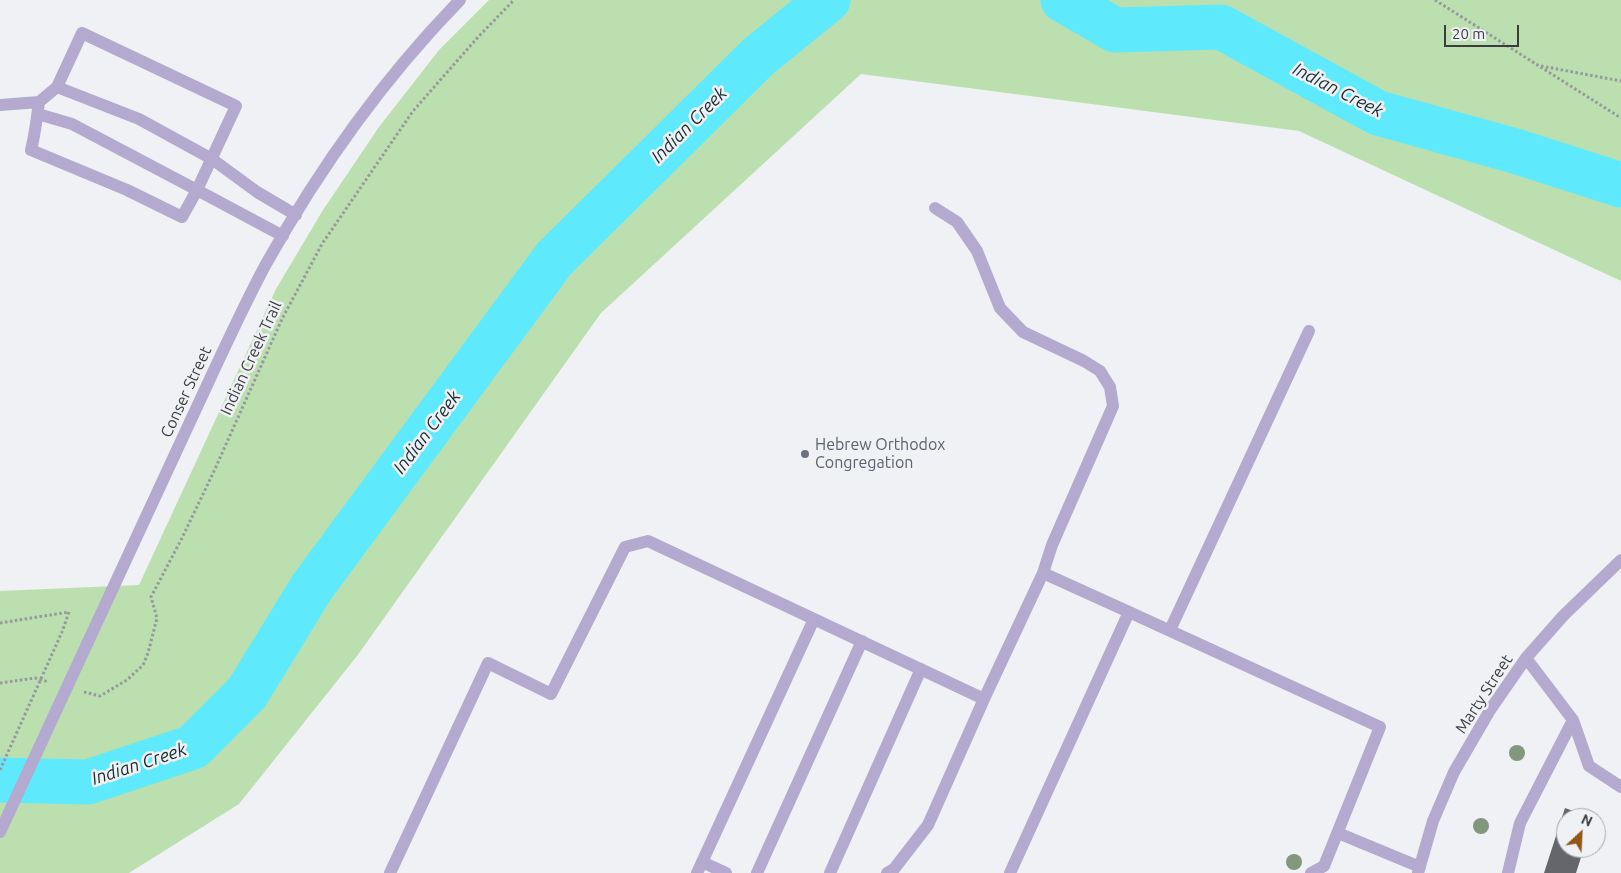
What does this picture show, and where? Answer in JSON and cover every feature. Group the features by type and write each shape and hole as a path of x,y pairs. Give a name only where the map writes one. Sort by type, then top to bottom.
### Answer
{"street":[{"name":"Conser Street","path":"0,832 227,342 266,265 331,158 386,83 460,0"},
{"path":"82,33 236,106 212,160 182,218 127,190 31,150 35,137 38,108 57,87 82,33"},
{"path":"57,87 140,119 212,160 257,192 296,215"},
{"path":"0,105 38,108 72,124 283,236"},
{"path":"887,873 894,869 928,825 1043,573 1052,545 1113,406 1110,387 1100,371 1084,361 1023,332 1000,308 977,251 957,222 935,208"},
{"path":"1170,630 1310,331"},
{"path":"390,873 488,663 551,694 624,547 648,541 984,699"},
{"name":"Marty Street","path":"1419,870 1433,821 1454,772 1490,710 1526,658 1563,616 1621,560"},
{"path":"1043,573 1380,727 1324,866 1311,873"},
{"path":"1010,873 1129,612"},
{"path":"726,873 700,867 814,619"},
{"path":"757,873 862,641"},
{"path":"1526,658 1573,720 1589,766 1621,787"},
{"path":"830,873 921,669"},
{"path":"1508,873 1520,823 1573,720"},
{"path":"1338,833 1419,870"}],"path":[{"name":"Indian Creek Trail","path":"81,691 100,696 127,680 143,665 157,618 151,597 215,470 282,319 322,244 413,112 479,36 514,0"},
{"path":"1435,0 1621,118"},
{"path":"1538,65 1621,81"},
{"path":"0,623 69,612 62,632 0,770"},
{"path":"0,683 35,678 53,684"}],"green space":[{"path":"489,0 1621,0 1621,281 1299,131 861,74 601,313 357,656 239,804 129,873 0,873 0,591 139,585 276,289 323,210 379,127 439,50"}],"building":[{"path":"1556,836 1556,858 1581,858 1576,873 1544,873"}],"waterway":[{"name":"Indian Creek","path":"0,780 88,782 193,747 247,693 312,587 554,259 758,57 828,0"},
{"name":"Indian Creek","path":"1063,0 1115,30 1221,27 1378,113 1515,151 1621,185"}],"place":[{"name":"Hebrew Orthodox Congregation","path":"805,454"}]}
